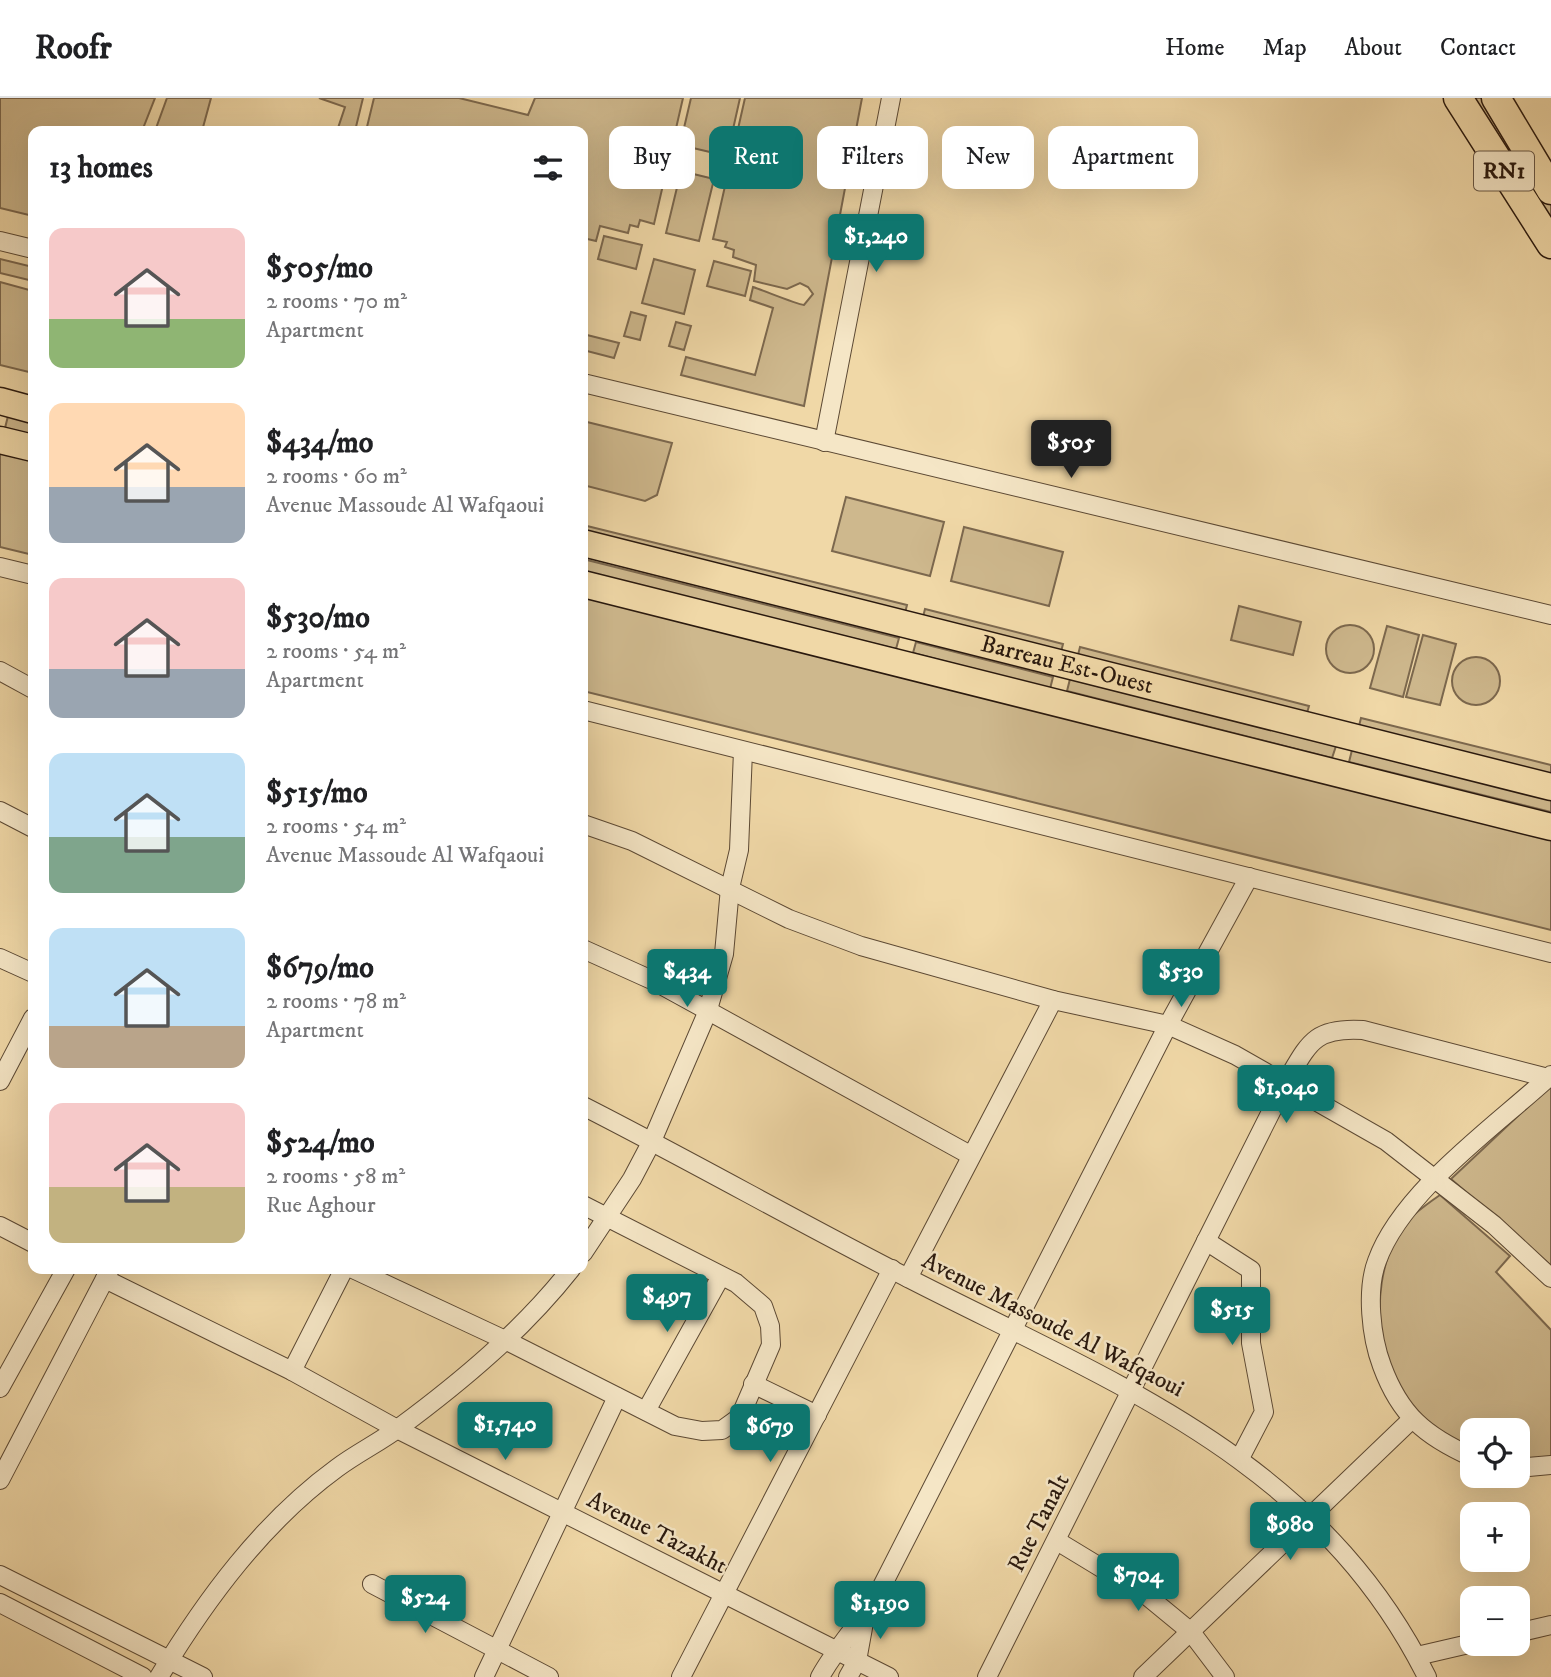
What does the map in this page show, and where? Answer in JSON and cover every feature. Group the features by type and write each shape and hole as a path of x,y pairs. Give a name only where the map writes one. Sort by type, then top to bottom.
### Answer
{"highway":[{"name":"RN1","path":"1458,98 1551,244"},
{"name":"RN1","path":"1499,102 1551,190"},
{"path":"1499,102 1551,160"}],"main road":[{"path":"0,401 28,409"},
{"path":"0,440 28,447"},
{"name":"Barreau Est-Ouest","path":"588,544 1551,787"},
{"name":"Barreau Est-Ouest","path":"588,585 1551,827"}],"street":[{"path":"824,442 891,98"},
{"path":"0,241 28,248"},
{"path":"588,384 1551,615"},
{"path":"0,567 28,574"},
{"path":"0,671 28,686"},
{"path":"588,711 1551,953"},
{"path":"588,1246 608,1218 652,1141 706,1013 724,954 730,888 739,850 744,800 743,751"},
{"path":"0,811 28,825"},
{"path":"588,826 632,841 789,919 861,946 1053,1000 1168,1025 1286,1082 1386,1141 1494,1225 1551,1278"},
{"path":"853,1669 866,1615 1168,1025 1250,877"},
{"path":"588,951 654,981 706,1013 970,1155"},
{"path":"0,958 28,971"},
{"path":"681,1677 817,1415 970,1155 1053,1000"},
{"path":"0,1081 28,1028"},
{"name":"Rue Tanalt","path":"988,1677 1286,1082 1309,1043 1321,1033 1339,1028 1363,1030 1549,1077"},
{"path":"1460,1452 1443,1444 1411,1420 1388,1382 1375,1348 1371,1314 1376,1262 1401,1216 1436,1178 1549,1077"},
{"name":"Avenue Massoude Al Wafqaoui","path":"588,1109 900,1273 1132,1390 1240,1458 1310,1517 1371,1589 1417,1656 1427,1677"},
{"path":"370,1274 675,1426 702,1432 722,1430 740,1417 771,1345 770,1326 764,1307 754,1295 721,1276 588,1208"},
{"path":"0,1226 28,1240"},
{"path":"1206,1241 1251,1270 1251,1343 1264,1412 1240,1458"},
{"path":"0,1388 63,1274"},
{"path":"0,1480 107,1274"},
{"name":"Avenue Tazakht","path":"107,1274 397,1429 836,1649 853,1669 888,1677"},
{"path":"292,1371 341,1274"},
{"path":"159,1677 226,1577 257,1541 336,1469 397,1429 461,1381 548,1298 567,1274"},
{"path":"646,1411 721,1276"},
{"path":"753,1384 817,1415"},
{"path":"484,1677 617,1397"},
{"path":"1143,1677 1411,1420"},
{"path":"1530,1467 1551,1465"},
{"path":"1057,1541 1146,1595 1191,1632 1225,1677"},
{"path":"0,1575 203,1677"},
{"path":"372,1584 548,1677"},
{"path":"0,1603 143,1677"},
{"path":"820,1677 836,1649 866,1615"},
{"path":"1530,1630 1551,1625"},
{"path":"1417,1656 1460,1646"}],"shaded area":[{"path":"0,98 155,98 144,126 28,126 28,215 0,208"},
{"path":"167,98 211,98 203,126 157,126"},
{"path":"319,98 363,98 356,126 339,126 345,107"},
{"path":"374,98 459,98 528,115 535,98 683,98 677,126 609,126 609,189 662,189 654,224 640,220 638,227 630,225 628,233 600,226 596,241 588,239 588,126 367,126"},
{"path":"691,98 740,98 734,126 709,126 709,152 695,149 695,126 684,126"},
{"path":"745,98 862,98 857,126 817,126 817,189 845,189 804,406 681,375 686,357 755,375 773,308 750,300 753,287 804,305 813,294 808,287 800,283 787,289 754,281 756,265 733,257 734,250 725,247 727,242 713,239 724,189 803,189 803,126 739,126"},
{"path":"1468,98 1483,98 1551,203 1551,228"},
{"path":"695,174 709,178 709,189 712,189 699,241 666,233 677,189 695,189"},
{"path":"604,236 642,245 636,269 598,259"},
{"path":"0,259 28,266 28,280 0,273"},
{"path":"654,259 695,270 684,314 642,303"},
{"path":"714,261 751,271 745,296 707,286"},
{"path":"0,282 28,290 28,372 0,365"},
{"path":"631,312 646,316 640,340 624,336"},
{"path":"676,322 691,326 684,350 669,346"},
{"path":"588,335 619,343 614,358 588,351"},
{"path":"8,416 28,421 28,434 5,428"},
{"path":"588,422 672,443 657,495 645,501 588,486"},
{"path":"0,451 28,458 28,554 0,547"},
{"path":"846,497 944,522 930,576 832,551"},
{"path":"588,526 907,605 905,613 588,534"},
{"path":"964,527 1063,552 1049,606 951,581"},
{"path":"588,560 899,638 896,649 588,573"},
{"path":"588,594 1551,838 1551,930 588,692"},
{"path":"1239,606 1301,622 1293,655 1231,640"},
{"path":"925,609 1063,644 1061,652 923,617"},
{"path":"1350,625 1367,632 1374,649 1367,666 1350,673 1333,666 1326,649 1333,632"},
{"path":"1387,626 1419,635 1403,697 1370,688"},
{"path":"1423,635 1456,644 1440,705 1406,697"},
{"path":"916,642 1053,677 1050,689 913,653"},
{"path":"1080,647 1309,706 1307,713 1078,655"},
{"path":"1476,657 1493,664 1500,681 1493,698 1476,705 1459,698 1452,681 1459,664"},
{"path":"1070,679 1336,746 1332,758 1067,691"},
{"path":"1361,718 1551,765 1551,774 1359,726"},
{"path":"1352,750 1551,800 1551,812 1349,762"},
{"path":"1551,1085 1551,1266 1451,1179"},
{"path":"1440,1195 1510,1256 1496,1272 1551,1330 1551,1459 1530,1460 1530,1418 1460,1418 1460,1443 1429,1426 1403,1398 1385,1354 1381,1330 1382,1283 1395,1239 1403,1226"}]}
